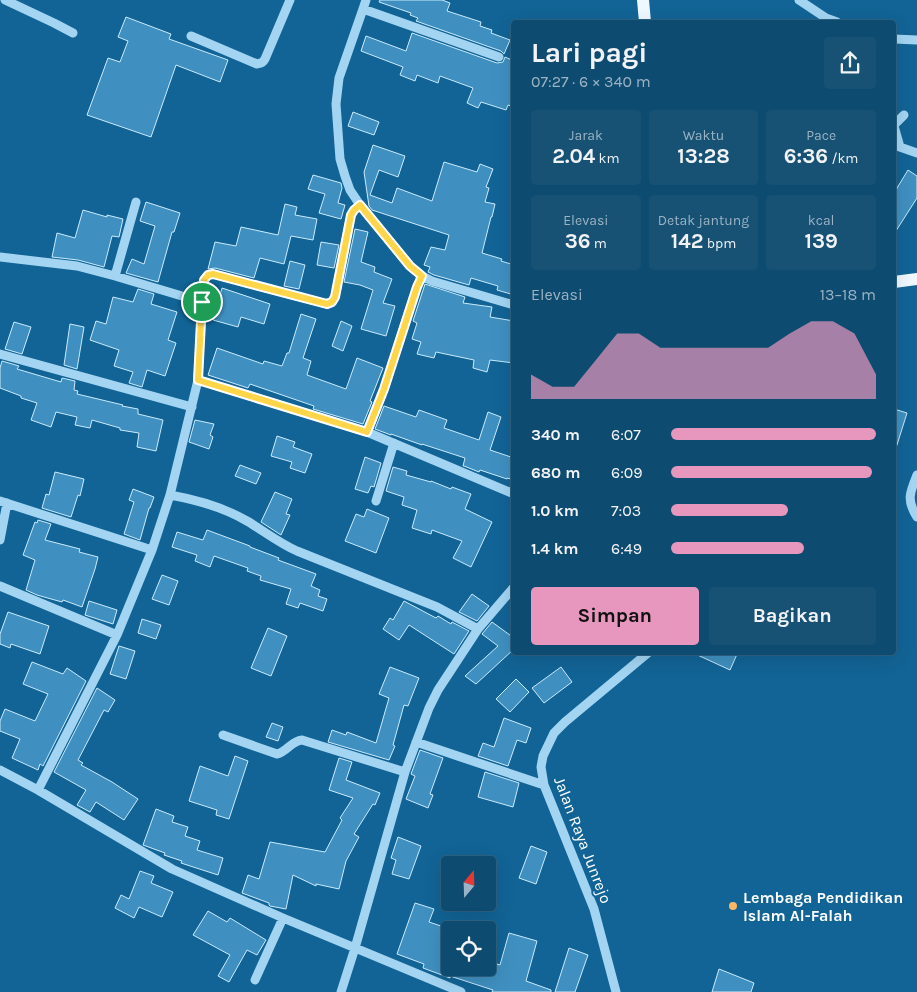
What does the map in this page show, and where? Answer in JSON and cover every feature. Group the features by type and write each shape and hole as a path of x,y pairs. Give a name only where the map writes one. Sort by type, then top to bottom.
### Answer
{"main road":[{"path":"643,0 645,20"},
{"path":"896,282 917,279"}],"street":[{"path":"3,0 54,22 73,33"},
{"path":"191,36 257,64 261,63 265,59 290,0"},
{"path":"799,0 832,20"},
{"path":"499,57 365,4 339,78 336,104 340,159 350,190 410,266 422,276 432,280 511,304"},
{"path":"896,39 917,40"},
{"path":"896,124 904,115"},
{"path":"897,146 917,154"},
{"path":"115,276 136,202"},
{"path":"38,790 117,635 152,550 170,495 198,380 204,280 208,275 213,274 327,304 332,302 335,297 351,215 360,205"},
{"path":"0,257 77,266 202,302"},
{"path":"367,432 384,389 422,276"},
{"path":"0,354 192,406"},
{"path":"198,380 367,432 511,493"},
{"path":"376,501 394,443"},
{"path":"917,474 910,494 910,504 917,517"},
{"path":"170,495 195,499 227,511 281,544 407,595 478,629"},
{"path":"0,540 3,502 152,550"},
{"path":"0,586 117,635"},
{"path":"341,992 356,948 405,772 438,690 478,629 511,590"},
{"name":"Jalan Raya Junrejo","path":"616,992 594,909 544,785 540,767 554,733 645,655"},
{"path":"223,735 277,754 281,754 295,741 302,740 405,772"},
{"path":"416,742 544,785"},
{"path":"0,770 38,790 172,869 283,918 461,992"},
{"path":"255,980 283,918"}],"building":[{"path":"380,0 442,0 450,3 447,11 481,22 480,26 492,30 491,33 510,40 504,54 501,51 416,21 418,18 410,15 411,13 379,2"},
{"path":"126,17 171,34 169,39 228,60 220,82 176,65 151,137 87,115 108,58 120,62 128,41 118,37"},
{"path":"412,33 497,63 503,62 505,57 511,60 511,106 508,105 506,110 481,102 478,108 467,103 473,88 440,76 438,83 417,75 415,81 400,75 403,67 361,51 366,36 406,51"},
{"path":"353,112 379,122 374,135 348,126"},
{"path":"373,145 405,156 398,177 379,170 370,195 392,203 397,188 432,201 444,162 477,172 480,164 493,169 486,187 489,188 485,202 495,204 482,253 502,259 501,261 511,264 511,294 497,290 498,286 471,278 469,285 428,272 430,267 424,265 431,247 445,250 449,235 372,210 369,206 364,172"},
{"path":"908,170 917,176 917,198 896,231 896,190"},
{"path":"313,175 341,183 342,188 338,203 345,205 341,219 319,213 325,194 308,189"},
{"path":"146,202 180,213 174,232 172,232 158,282 126,273 132,259 144,264 155,226 140,221"},
{"path":"285,204 297,207 295,215 317,219 313,240 291,236 284,264 260,258 254,278 215,268 208,269 215,242 236,246 241,227 278,235"},
{"path":"83,210 107,217 107,215 123,219 119,237 112,236 104,267 78,260 52,257 57,233 75,238"},
{"path":"355,229 368,232 361,262 375,267 374,272 392,279 383,303 395,306 386,336 361,329 373,290 344,282"},
{"path":"321,242 339,245 334,268 317,265"},
{"path":"290,261 305,265 299,289 284,286"},
{"path":"425,284 465,297 463,303 492,307 490,317 511,320 511,363 490,360 487,372 473,368 474,360 436,352 434,358 417,354 421,342 412,339 417,323 413,321"},
{"path":"222,288 270,304 264,324 241,317 238,327 213,320"},
{"path":"138,289 154,294 151,304 177,312 168,340 176,343 165,376 147,370 142,387 129,383 133,372 114,366 119,350 90,340 96,321 106,324 113,297 133,302"},
{"path":"301,314 316,319 303,358 311,361 307,375 346,389 357,358 383,368 363,424 313,409 314,406 250,384 248,388 208,375 217,348 263,364 264,361 282,366 287,353 289,353"},
{"path":"341,321 352,326 343,351 332,346"},
{"path":"14,322 31,327 22,354 5,349"},
{"path":"70,324 84,327 77,369 64,365"},
{"path":"2,361 19,366 17,369 61,382 62,378 75,381 74,390 78,391 77,394 138,409 138,414 163,420 156,451 137,447 139,433 120,430 120,428 92,420 90,428 75,425 77,417 56,412 51,427 31,420 37,403 0,388"},
{"path":"384,406 416,417 419,410 447,420 444,428 479,440 488,412 501,417 490,450 511,457 511,479 480,470 479,472 463,466 465,458 375,429"},
{"path":"896,410 907,413 896,448"},
{"path":"195,420 214,424 210,435 213,437 209,449 189,442"},
{"path":"277,436 295,442 293,447 312,454 305,473 290,468 292,462 271,456"},
{"path":"365,457 381,463 374,487 371,486 368,493 355,489"},
{"path":"240,465 261,473 256,484 235,476"},
{"path":"393,467 407,471 406,475 471,494 465,509 492,522 471,567 453,558 462,541 432,530 431,534 412,528 417,510 402,505 404,497 386,491"},
{"path":"55,472 84,479 80,496 78,495 71,517 42,508 46,494 49,495"},
{"path":"133,489 154,497 140,540 124,534 134,502 129,500"},
{"path":"275,492 292,499 286,514 290,515 281,535 261,522"},
{"path":"367,509 389,518 376,553 345,541 356,514 364,517"},
{"path":"38,520 51,524 45,540 80,549 79,552 98,557 82,607 63,600 62,602 37,595 26,590 35,560 23,555 35,522 37,523"},
{"path":"207,530 316,574 311,586 320,590 318,596 327,599 323,611 300,603 298,608 286,604 291,589 260,580 261,576 247,571 248,568 214,556 210,567 195,561 197,555 172,547 177,532 203,540"},
{"path":"162,575 178,581 169,605 152,599"},
{"path":"472,594 489,606 477,621 459,612"},
{"path":"89,601 117,610 113,624 85,615"},
{"path":"404,601 436,618 438,616 451,624 452,622 469,631 454,654 409,625 399,640 383,629 390,618 393,620"},
{"path":"8,612 49,626 40,654 11,644 10,648 0,644 0,634"},
{"path":"142,619 161,625 156,639 138,633"},
{"path":"492,622 511,636 511,652 476,684 465,676 498,646 482,634"},
{"path":"268,628 287,636 271,676 251,668"},
{"path":"119,646 135,651 126,679 110,674"},
{"path":"698,655 737,655 730,670"},
{"path":"32,662 63,674 67,668 86,681 43,766 40,764 38,770 12,758 20,739 0,731 0,721 5,709 35,721 48,694 23,684"},
{"path":"390,667 419,678 408,706 404,705 393,745 395,746 389,760 328,742 332,730 346,735 347,732 376,743 389,698 379,694"},
{"path":"561,667 572,682 544,703 532,688"},
{"path":"516,679 529,692 510,712 496,699"},
{"path":"97,688 115,700 108,712 104,710 78,760 83,763 81,765 138,799 124,820 96,802 90,812 77,805 86,790 54,772"},
{"path":"504,718 531,728 526,743 517,740 508,766 478,756 483,743 494,747"},
{"path":"272,723 283,727 278,741 266,737"},
{"path":"420,750 443,758 430,794 433,795 428,808 406,799 415,776 411,774"},
{"path":"235,756 248,761 229,819 216,815 217,810 189,801 200,766 228,776"},
{"path":"339,758 352,762 346,780 380,793 375,805 373,804 354,834 359,837 346,861 339,889 316,884 316,886 293,875 286,909 270,906 269,903 242,893 248,875 259,879 270,842 325,852 342,820 340,818 353,798 329,790"},
{"path":"485,772 519,783 513,807 478,797"},
{"path":"156,809 174,816 172,822 188,827 185,836 200,841 197,850 223,858 218,875 181,863 182,861 143,845"},
{"path":"398,837 421,846 409,879 392,874 396,860 391,858"},
{"path":"531,846 547,852 536,884 519,878"},
{"path":"140,871 154,876 151,883 173,892 162,917 139,907 134,918 115,908 121,895 129,899"},
{"path":"415,903 434,909 429,922 441,926 441,975 423,968 424,964 397,954"},
{"path":"208,911 227,922 230,918 266,940 257,955 247,950 229,982 218,976 230,955 193,935"},
{"path":"509,933 537,941 526,981 551,990 551,992 492,992 493,990 450,976 496,976 496,964 500,965"},
{"path":"569,948 588,955 575,992 555,992"},
{"path":"719,969 754,983 751,992 712,992"}],"place":[{"name":"Lembaga Pendidikan Islam Al-Falah","path":"733,906"}],"route":[{"path":"360,205 410,266 422,276 384,389 367,432 198,380 202,302 204,280 208,275 213,274 327,304 332,302 335,297 351,215 360,205"}]}
